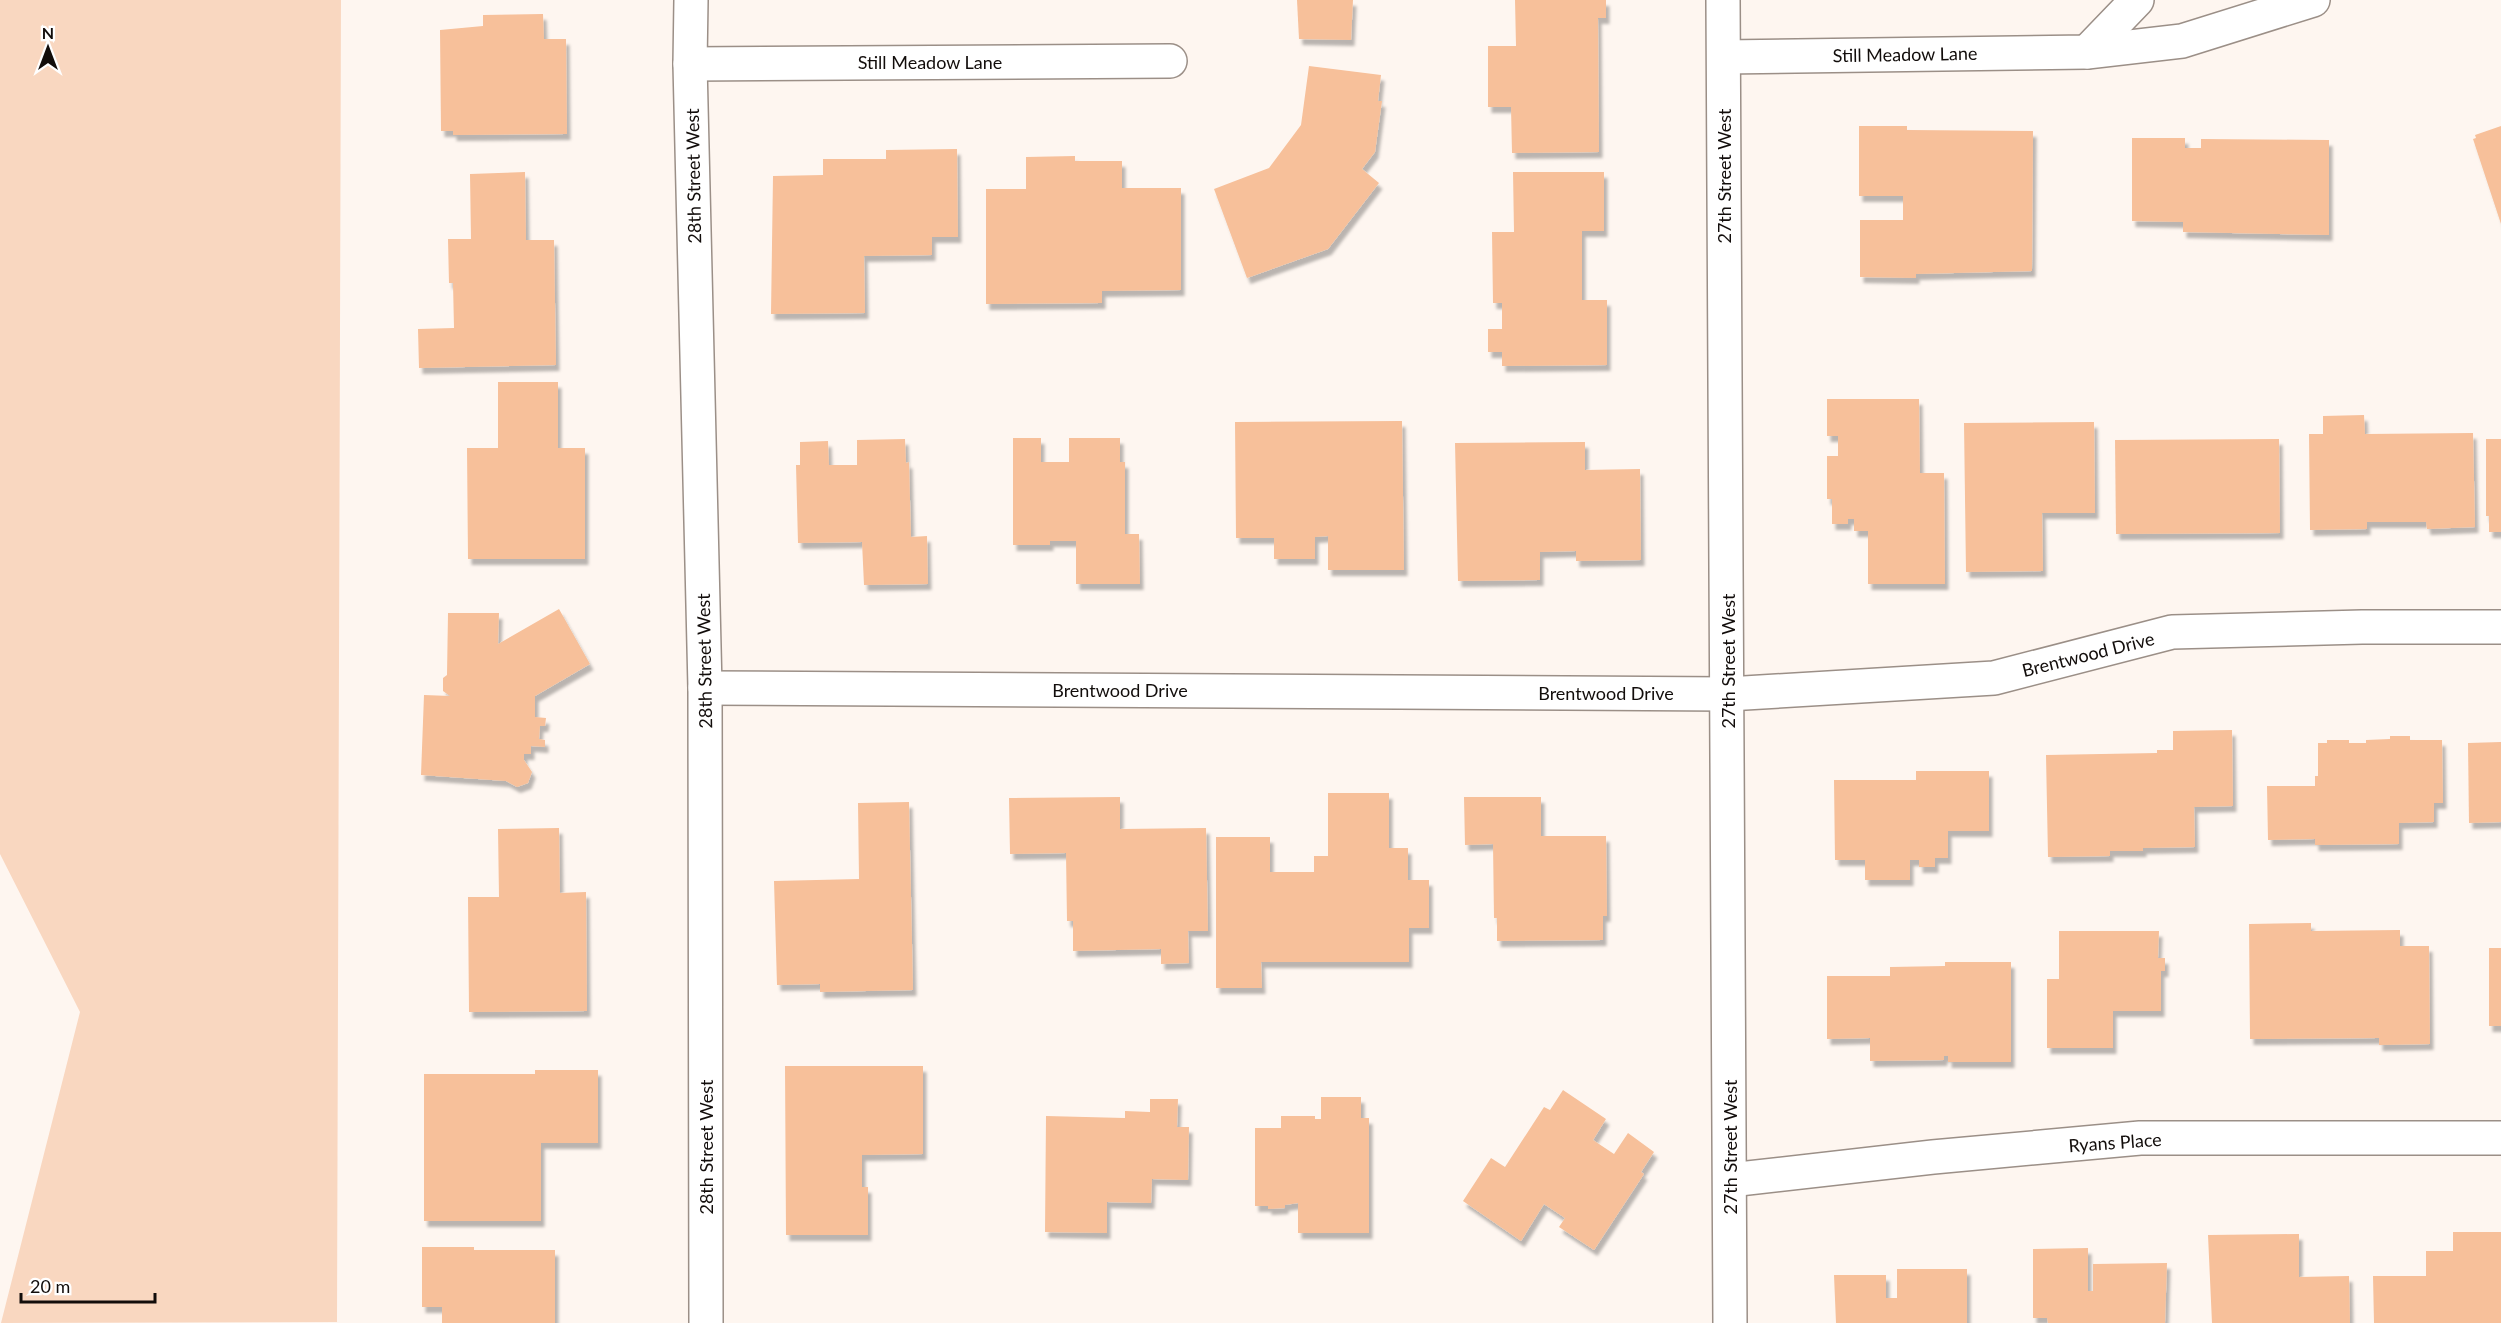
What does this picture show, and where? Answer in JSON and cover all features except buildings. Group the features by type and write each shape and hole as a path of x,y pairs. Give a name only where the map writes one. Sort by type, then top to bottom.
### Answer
{"street":[{"name":"28th Street West","path":"691,0 690,64 705,688 706,1323"},
{"name":"27th Street West","path":"1723,0 1730,1323"},
{"path":"2087,52 2137,0"},
{"name":"Still Meadow Lane","path":"1724,57 2087,52 2182,41 2313,0"},
{"name":"Still Meadow Lane","path":"690,64 1170,61"},
{"name":"Brentwood Drive","path":"705,688 1728,694 1994,678 2172,633 2362,627 2501,627"},
{"name":"Ryans Place","path":"1730,1180 1933,1157 2140,1138 2501,1138"}],"shaded area":[{"path":"0,0 341,0 337,1322 1,1323 80,1012 0,854"}]}
